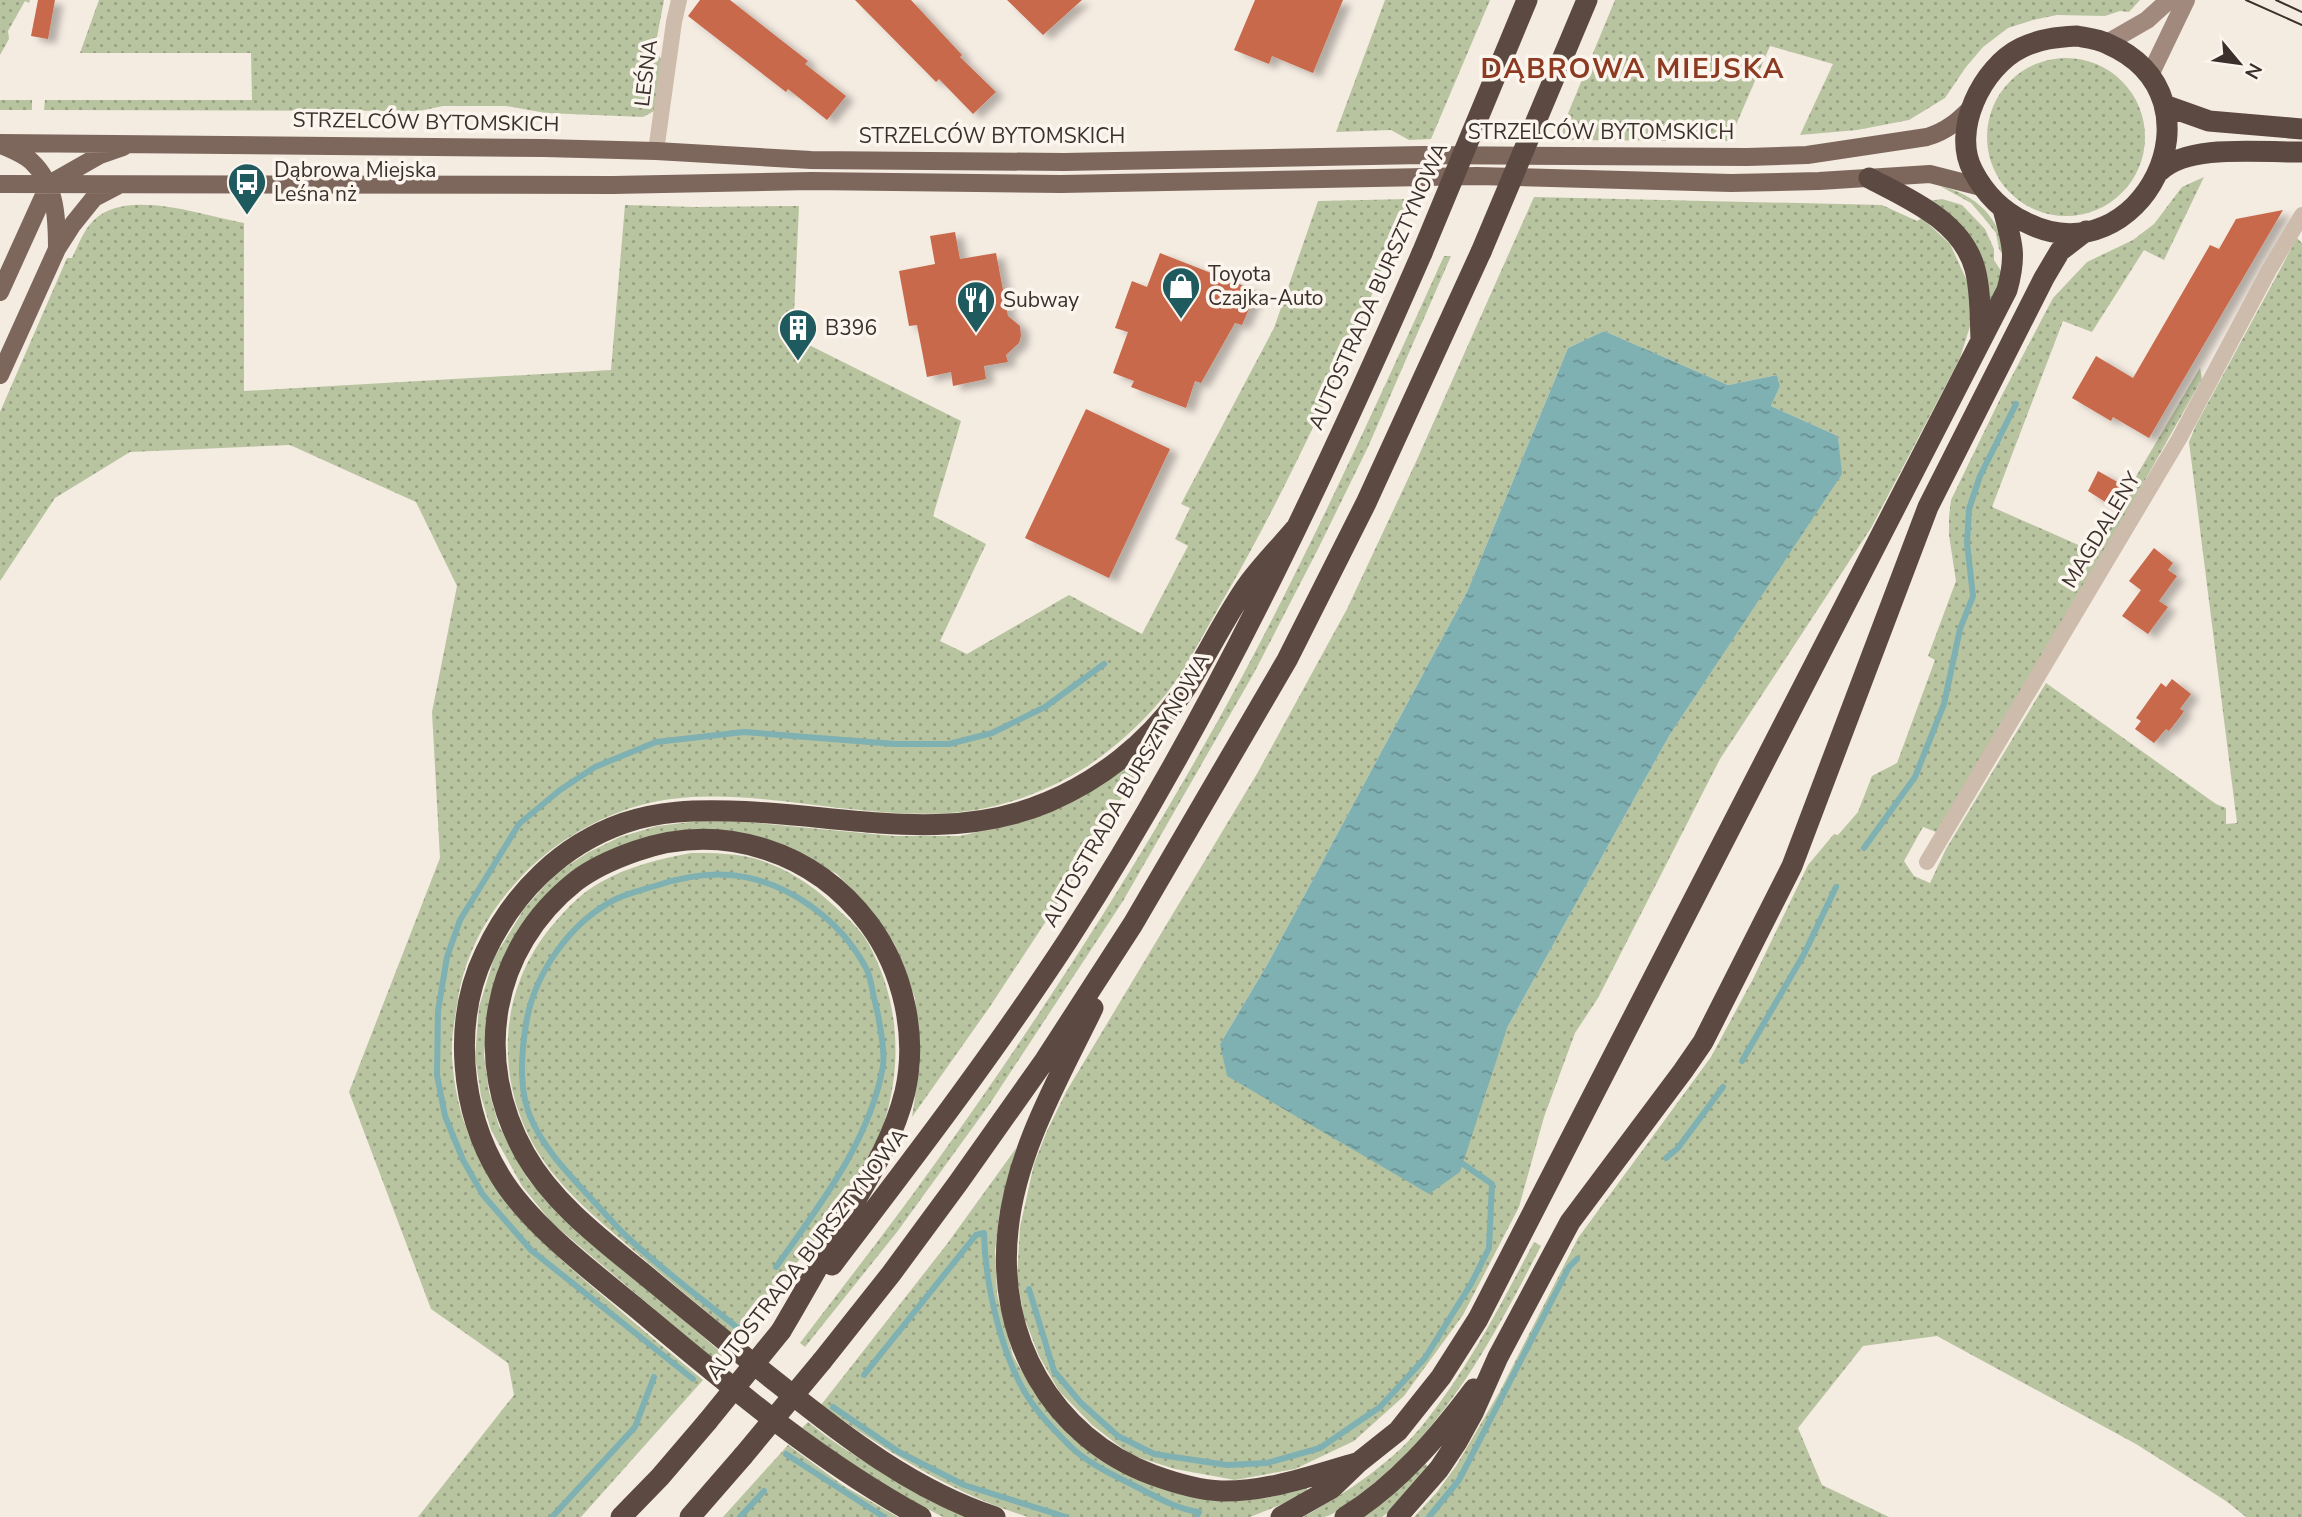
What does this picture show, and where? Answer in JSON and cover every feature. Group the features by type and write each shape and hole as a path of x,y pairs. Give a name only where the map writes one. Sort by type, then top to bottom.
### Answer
{"highway":[{"name":"AUTOSTRADA BURSZTYNOWA","path":"621,1517 660,1477 781,1331 956,1103 1074,929 1166,777 1247,630 1295,528 1422,253 1527,0"},
{"path":"690,1517 822,1361 891,1274 1045,1060 1133,924 1287,660 1366,503 1481,252 1587,0"},
{"path":"2077,36 2107,43 2131,56 2151,75 2164,105 2168,133 2160,171 2149,190 2127,213 2112,223 2087,231 2065,233 2036,228 2003,209 1981,187 1969,164 1966,141 1973,106 1995,68 2019,49 2047,38 2077,36"},
{"path":"2164,105 2209,121 2302,129"},
{"path":"2160,171 2174,162 2207,153 2302,152"},
{"path":"1869,178 1919,204 1960,240 1974,267 1981,342"},
{"path":"1281,1517 1332,1488 1359,1462 1398,1432 1454,1358 1478,1319 2007,290 2014,267 2013,246 2003,209"},
{"path":"1397,1517 1439,1469 1457,1442 1498,1357 1570,1222 1703,1042 1793,866 1928,507 2044,278 2060,251 2087,231"},
{"path":"921,1517 893,1502 806,1445 709,1369 582,1263 528,1212 500,1176 479,1131 466,1074 466,1028 478,966 507,911 528,885 571,849 626,822 667,812 692,810 743,811 855,822 934,826 989,820 1016,813 1048,802 1073,789 1125,756 1179,698 1248,584 1295,528"},
{"path":"781,1331 889,1142 906,1088 910,1034 902,993 893,963 883,946 854,904 827,880 797,862 739,841 685,840 657,844 619,858 578,880 551,905 515,955 505,979 495,1032 495,1067 507,1119 526,1156 551,1192 600,1238 828,1423 911,1478 951,1499 995,1517"},
{"path":"1133,924 1050,1098 1018,1177 1005,1260 1012,1319 1024,1354 1054,1403 1079,1430 1123,1462 1164,1479 1220,1491 1254,1489 1286,1483 1359,1462"},
{"path":"1345,1517 1376,1495 1424,1451 1498,1357"}],"main road":[{"name":"STRZELCÓW BYTOMSKICH","path":"0,144 136,143 656,151 811,160 910,162 1064,162 1422,155 1747,157 1807,155 1927,137 1955,124 1973,106"},
{"path":"0,292 49,184 100,155 136,143"},
{"path":"0,144 30,160 49,184 55,203 58,249"},
{"path":"0,184 613,185 811,181 1074,184 1477,176 1731,183 1930,174 1981,187"},
{"path":"0,375 58,249 82,211 94,198 121,184"},
{"path":"0,263 0,283"}],"street":[{"name":"LEŚNA","path":"656,151 679,0"},
{"path":"2107,43 2147,20 2169,0"},
{"path":"2151,75 2186,0"},
{"name":"MAGDALENY","path":"1927,862 2179,439 2269,270 2302,215"}],"green space":[{"path":"0,0 30,0 29,3 25,1 8,31 9,39 0,55"},
{"path":"99,0 664,0 654,53 662,62 654,111 643,117 546,113 506,106 443,106 419,111 44,110 45,100 252,100 251,53 80,53"},
{"path":"1385,0 1490,0 1431,139 1409,140 1391,130 1336,132"},
{"path":"1615,0 2140,0 2129,12 2120,11 2105,16 2057,15 2008,28 1983,47 1945,98 1909,120 1857,130 1800,135 1833,64 1770,46 1729,141 1557,140"},
{"path":"2066,58 2096,64 2122,81 2139,107 2145,137 2139,167 2122,193 2096,210 2066,216 2036,210 2010,193 1993,167 1987,137 1993,107 2010,81 2036,64"},
{"path":"0,100 32,100 32,110 0,110"},
{"path":"2204,177 2164,260 2144,250 2092,332 2063,321 1992,507 2092,551 2200,368 2202,379 2090,578 1936,832 1923,827 1904,861 1914,876 1930,883 1946,849 2046,683 2216,804 2226,808 2226,824 2237,823 2189,442 2297,238 2302,243 2302,1517 2246,1517 2226,1501 2136,1444 1937,1336 1863,1346 1798,1428 1822,1485 1889,1517 1414,1517 1456,1466 1500,1391 1578,1238 1711,1057 1754,977 1808,865 1834,834 1838,835 1858,812 1872,776 1897,763 1935,660 1928,656 1956,581 1949,535 1951,500 2053,298 2087,262 2133,240 2154,224 2182,187"},
{"path":"1940,186 1965,195 1985,211 1999,232 2005,258 1999,249 1996,233 1971,203"},
{"path":"1534,197 1882,205 1917,221 1922,218 1950,244 1968,283 1972,320 1960,358 1871,528 1720,759 1598,998 1575,1033 1544,1117 1519,1207 1463,1315 1404,1396 1354,1441 1295,1469 1235,1480 1175,1469 1131,1455 1092,1425 1059,1391 1039,1356 1024,1317 1017,1278 1020,1227 1034,1164 1066,1092 1258,772 1347,609","holes":["1604,331 1728,385 1777,375 1780,386 1771,406 1838,436 1841,474 1669,736 1507,1028 1220,1044 1267,965 1467,592 1568,348"]},
{"path":"1409,199 1342,364 1245,561 1170,689 1147,716 1106,753 1068,778 1036,793 1001,804 958,812 892,813 717,796 650,803 610,816 571,836 537,861 499,903 466,965 452,1042 457,1096 468,1132 483,1165 502,1195 525,1223 579,1276 703,1380 581,1517 418,1517 514,1395 508,1363 431,1309 349,1092 440,858 432,712 457,586 416,502 290,445 130,452 55,498 0,581 0,412 67,258 72,258 89,225 108,211 125,206 145,205 187,210 244,223 244,391 611,370 625,205 799,206 793,337 961,421 933,516 986,544 940,641 967,654 1069,595 1142,634 1188,546 1175,539 1190,508 1181,504 1274,328 1318,201"},
{"path":"1942,199 1962,205 1985,229 1994,249 1994,260 2003,274 1990,308 1929,201"},
{"path":"1444,256 1451,256 1368,447 1317,551 1254,673 1123,901 989,1105 897,1232 805,1347 800,1343 918,1187 1017,1046 1172,801 1243,675 1296,572"},
{"path":"1147,747 1150,750 1077,874 989,1008 912,1117 920,1065 915,998 895,945 868,906 837,874 781,845 736,833 560,883 489,1010 484,1055 489,1092 499,1126 527,1178 556,1211 723,1354 716,1361 552,1223 522,1186 491,1130 481,1096 475,1056 479,1007 494,958 524,909 555,874 589,852 620,837 657,826 699,821 737,821 894,836 960,836 1012,824"},
{"path":"691,853 717,853 760,860 789,873 824,897 865,937 886,986 895,1032 894,1077 890,1100 873,1151 840,1207 798,1262 735,1336 603,1224 556,1177 535,1147 520,1116 511,1082 508,1048 511,1014 520,981 535,949 557,920 577,899 612,876 645,864"},
{"path":"1017,1147 1000,1210 995,1251 997,1294 1013,1356 1033,1391 1056,1421 1092,1453 1120,1470 1229,1500 1267,1498 1307,1487 1307,1491 1293,1500 1250,1517 1028,1517 972,1496 920,1469 821,1405 947,1244"},
{"path":"1534,1242 1541,1246 1485,1348 1442,1412 1417,1442 1390,1469 1338,1511 1324,1517 1303,1517 1336,1498 1385,1463 1425,1422 1470,1357"},
{"path":"808,1422 866,1462 969,1517 943,1517 903,1496 850,1463 802,1428"},
{"path":"788,1445 844,1486 898,1517 723,1517"},
{"path":"1426,1464 1428,1467 1390,1511 1382,1517 1360,1517 1377,1507"}],"water":[{"path":"1604,331 1728,385 1777,375 1780,386 1771,406 1838,436 1842,474 1669,736 1507,1028 1460,1172 1429,1194 1227,1076 1220,1044 1267,965 1467,592 1568,348"}],"building":[{"path":"38,0 55,0 48,39 31,36"},
{"path":"700,0 730,0 808,61 805,64 846,96 827,120 788,89 786,92 688,16"},
{"path":"855,0 911,0 962,55 960,57 996,92 973,114 939,79 936,82"},
{"path":"1007,0 1082,0 1043,35"},
{"path":"1255,0 1343,0 1313,73 1272,56 1269,64 1234,50"},
{"path":"2283,210 2149,438 2113,417 2111,421 2072,398 2096,356 2133,378 2210,245 2219,249 2236,219"},
{"path":"955,232 960,259 996,253 1008,316 1020,326 1021,336 1019,343 1006,355 1008,362 984,366 986,379 953,386 951,372 927,377 917,325 909,326 899,271 935,264 930,236"},
{"name":"Toyota Czajka-Auto","path":"1160,253 1257,291 1242,325 1235,323 1201,383 1195,381 1186,408 1131,387 1134,381 1113,373 1128,332 1115,328 1132,281 1147,287"},
{"path":"1086,409 1170,449 1109,578 1025,538"},
{"path":"2098,471 2121,484 2110,505 2088,491"},
{"path":"2154,548 2173,563 2168,570 2177,576 2159,601 2168,607 2148,634 2122,616 2141,590 2129,581"},
{"path":"2172,679 2191,694 2180,709 2184,711 2180,717 2169,731 2166,729 2154,743 2135,729 2141,721 2136,718 2161,683 2166,687"}],"waterway":[{"path":"1864,848 1915,777 1944,704 1960,629 1973,596 1967,543 1969,509 1980,476 2016,404"},
{"path":"693,1379 531,1250 483,1195 463,1160 445,1116 437,1075 438,1011 447,957 460,920 519,824 560,790 595,767 656,742 744,732 895,744 949,744 992,733 1045,707 1104,664"},
{"path":"740,1330 622,1232 557,1160 538,1133 528,1111 523,1087 523,1049 530,1005 537,987 569,935 599,909 621,897 692,877 730,875 751,878 791,894 826,918 842,933 868,972 883,1052 883,1066 876,1094 867,1120 841,1172 776,1267"},
{"path":"1742,1061 1804,954 1836,887"},
{"path":"1666,1158 1678,1148 1723,1087"},
{"path":"1029,1289 1054,1371 1081,1403 1118,1436 1154,1454 1227,1465 1267,1463 1320,1448 1380,1407 1425,1358 1471,1284 1489,1248 1492,1184 1463,1164"},
{"path":"864,1375 976,1235 984,1233 988,1275 997,1321 1012,1365 1035,1407 1067,1443 1090,1462 1166,1502 1199,1512 1196,1517"},
{"path":"1429,1517 1459,1480 1569,1267 1577,1259"},
{"path":"552,1517 635,1427 654,1377"},
{"path":"833,1407 899,1452 964,1485 1066,1517"},
{"path":"786,1454 884,1517"},
{"path":"740,1517 764,1491"}],"tram line":[{"path":"2246,0 2302,25"},
{"path":"2276,0 2302,12"}],"place":[{"name":"Dąbrowa Miejska Leśna nż","path":"247,216"},
{"name":"Toyota Czajka-Auto","path":"1181,320"},
{"name":"Subway","path":"976,334"},
{"name":"B396","path":"798,362"}],"district":[{"name":"DĄBROWA MIEJSKA","path":"1633,68"}]}
